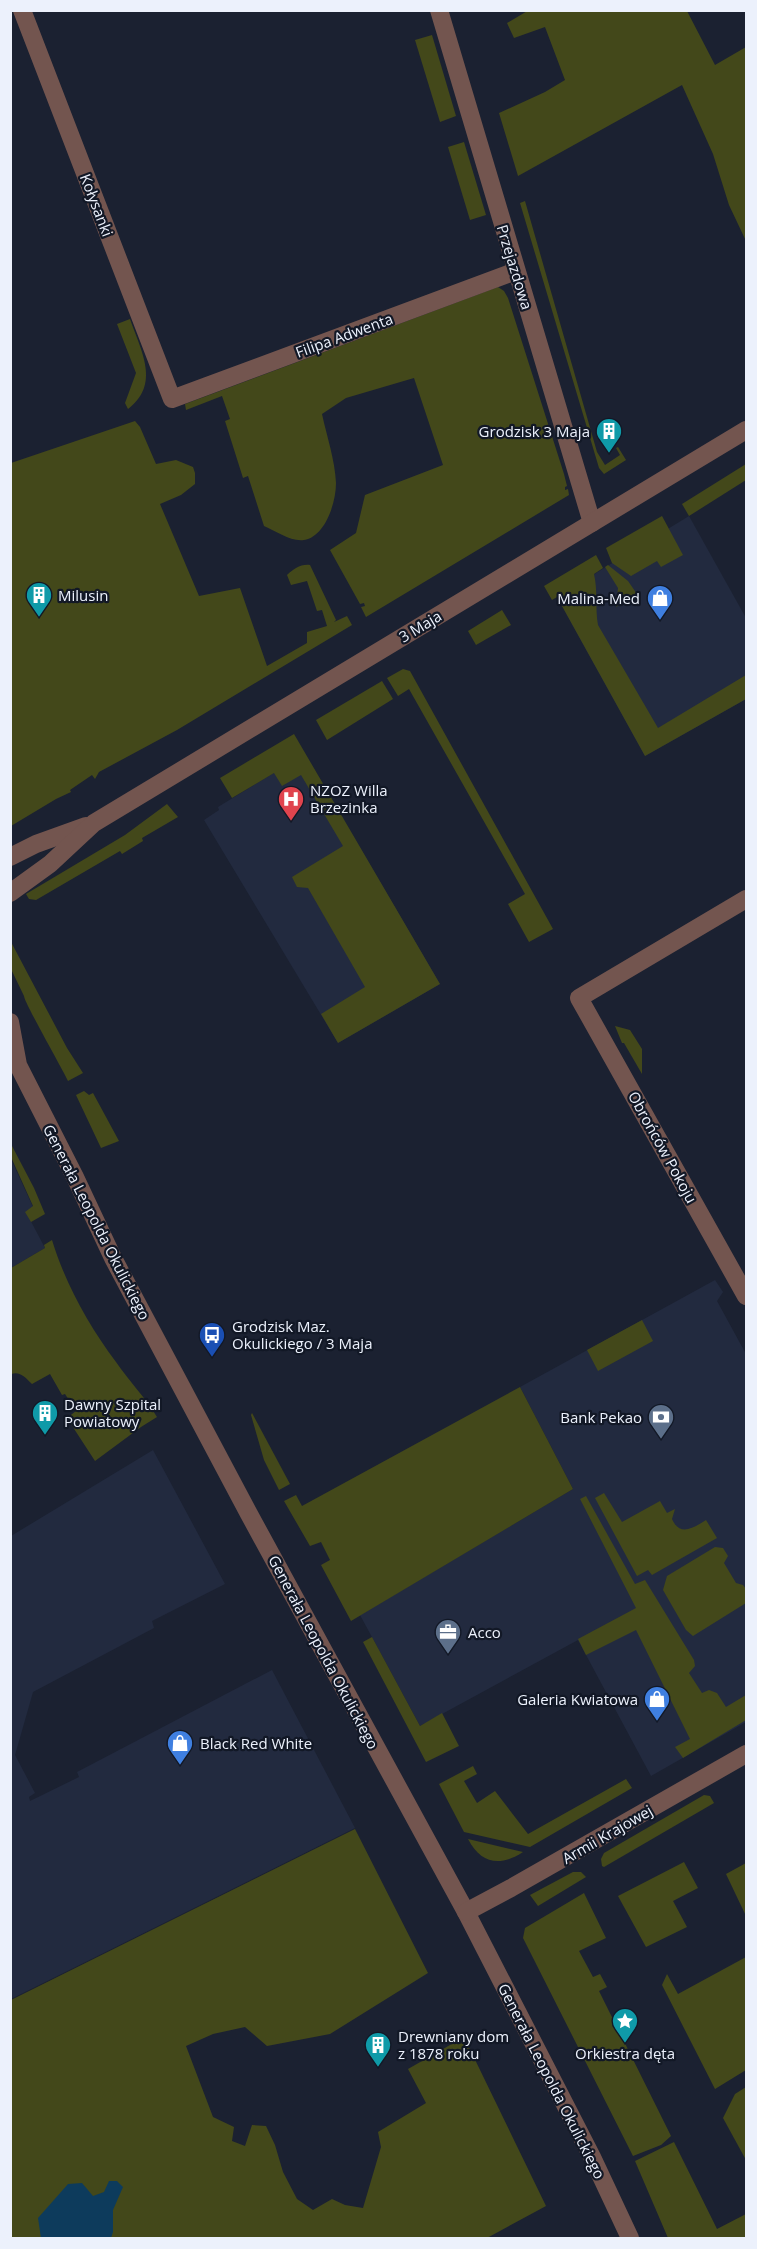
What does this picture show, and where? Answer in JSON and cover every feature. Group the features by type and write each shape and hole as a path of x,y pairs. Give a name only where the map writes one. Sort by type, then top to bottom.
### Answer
{"street":[{"name":"Kołysanki","path":"22,10 172,399"},
{"name":"Przejazdowa","path":"439,10 592,523"},
{"name":"Filipa Adwenta","path":"172,399 516,271"},
{"name":"3 Maja","path":"10,857 29,847 94,823 747,429"},
{"name":"3 Maja","path":"10,893 50,864 94,823"},
{"name":"Obrońców Pokoju","path":"747,899 579,998 747,1296"},
{"name":"Generała Leopolda Okulickiego","path":"10,1022 14,1062 129,1289 466,1912 592,2157 630,2238"},
{"name":"Armii Krajowej","path":"466,1912 747,1754"}],"shaded area":[{"path":"689,516 746,618 746,699 645,756 557,597"},
{"path":"305,754 440,984 338,1043 204,820 219,810 218,807"},
{"path":"10,1157 33,1207 26,1212 45,1248 11,1268"},
{"path":"715,1280 723,1292 717,1301 746,1354 746,1722 651,1776 578,1640 420,1726 360,1615 573,1489 520,1387"},
{"path":"153,1450 225,1584 152,1621 154,1628 33,1692 15,1755 35,1793 29,1797 30,1801 79,1777 77,1772 272,1670 355,1828 11,1999 11,1536"},
{"path":"109,2181 117,2181 123,2187 113,2210 111,2238 41,2238 38,2218 68,2184 82,2183 93,2196 104,2192"}],"green space":[{"path":"529,10 687,11 715,65 746,47 746,241 729,205 713,154 682,85 518,176 499,113 565,80 545,27 514,38 507,23"},
{"path":"432,35 456,116 440,122 415,40"},
{"path":"464,142 486,215 470,220 448,147"},
{"path":"525,201 597,452 605,465 620,455 616,448 618,447 626,460 604,474 599,468 520,203"},
{"path":"498,287 508,298 564,474 567,486 565,490 568,489 569,495 366,617 361,607 365,606 364,603 360,604 330,550 356,533 365,495 443,465 414,378 346,398 322,414 334,466 336,483 334,500 328,518 318,533 304,540 289,538 264,526 248,476 243,478 225,421 230,419 222,396 186,410 185,404"},
{"path":"130,319 143,355 146,378 144,389 128,409 125,403 136,373 117,324"},
{"path":"135,421 140,427 156,464 176,460 193,467 195,484 181,495 160,504 199,596 240,588 267,666 307,643 307,632 327,626 322,610 317,611 307,581 291,585 287,575 297,567 310,565 336,620 334,622 347,616 352,625 177,730 99,772 95,779 92,775 70,790 71,792 11,826 11,463"},
{"path":"746,464 746,480 689,516 682,504"},
{"path":"662,516 683,555 661,567 657,561 631,576 612,563 606,548"},
{"path":"596,555 603,568 594,574 598,625 658,728 746,675 746,699 645,756 557,597 552,600 544,586"},
{"path":"608,565 628,581 637,594 616,607 618,588 605,567"},
{"path":"502,610 511,625 476,645 468,631"},
{"path":"403,669 410,671 553,929 529,942 508,904 525,894 409,689 398,696 387,678"},
{"path":"382,681 393,699 327,740 316,720"},
{"path":"294,734 440,984 338,1043 321,1014 365,987 308,888 297,887 292,877 343,846 301,775 282,786 274,773 232,798 220,778"},
{"path":"167,804 178,817 142,838 143,841 122,854 120,851 36,900 29,899 26,894 125,835"},
{"path":"10,940 67,1048 83,1073 68,1081 11,969"},
{"path":"615,1026 630,1030 642,1049 642,1074 622,1043"},
{"path":"84,1091 89,1095 93,1093 119,1141 101,1148 76,1095"},
{"path":"11,1144 45,1214 31,1222 25,1212 33,1206 11,1157"},
{"path":"52,1240 71,1288 87,1319 157,1417 95,1461 67,1418 76,1411 65,1394 62,1395 50,1374 32,1384 20,1374 11,1374 11,1268 45,1248 44,1245"},
{"path":"642,1320 653,1341 598,1371 587,1350"},
{"path":"520,1387 573,1489 351,1621 321,1565 330,1560 321,1542 310,1546 284,1501 296,1495 302,1506"},
{"path":"252,1413 290,1484 279,1490 264,1460"},
{"path":"604,1493 622,1522 660,1501 667,1513 675,1509 672,1519 679,1528 692,1528 706,1520 717,1538 652,1575 648,1570 637,1576 595,1498"},
{"path":"586,1496 635,1584 645,1580 694,1660 695,1666 689,1673 702,1693 709,1690 717,1693 726,1707 746,1695 746,1720 683,1758 675,1747 690,1739 636,1630 586,1655 578,1639 636,1608 580,1499"},
{"path":"715,1547 723,1548 728,1556 724,1563 736,1583 743,1585 746,1589 746,1603 693,1636 686,1630 663,1590 667,1576"},
{"path":"372,1637 420,1726 442,1713 459,1746 426,1762 363,1642"},
{"path":"473,1766 477,1774 464,1781 477,1803 495,1791 528,1834 626,1779 632,1788 530,1847 464,1832 439,1784"},
{"path":"704,1795 710,1796 714,1803 604,1867 602,1866 601,1859 604,1853"},
{"path":"355,1829 428,1973 330,2034 267,2046 245,2027 213,2034 186,2046 213,2117 234,2127 232,2141 245,2146 252,2125 266,2126 275,2145 283,2172 297,2199 313,2210 332,2199 345,2205 363,2208 381,2147 378,2132 426,2103 408,2069 464,2037 546,2206 487,2238 11,2238 11,2000"},
{"path":"468,1839 523,1852 507,1860 492,1861 479,1854"},
{"path":"684,1862 698,1888 673,1901 687,1927 646,1947 618,1896"},
{"path":"746,1863 746,1916 726,1874"},
{"path":"573,1872 581,1872 586,1877 538,1906 530,1895"},
{"path":"584,1893 606,1938 579,1951 593,1977 600,1974 607,1987 599,1991 671,2136 661,2145 633,2156 523,1938 525,1928"},
{"path":"746,1957 746,2070 715,2089 662,1985 667,1974 678,1994"},
{"path":"746,2087 746,2160 723,2118 735,2094"},
{"path":"674,2142 717,2229 746,2214 746,2238 668,2238 635,2161"}],"place":[{"name":"Grodzisk 3 Maja","path":"609,454"},
{"name":"Milusin","path":"39,618"},
{"name":"Malina-Med","path":"660,621"},
{"name":"NZOZ Willa Brzezinka","path":"291,822"},
{"name":"Grodzisk Maz. Okulickiego / 3 Maja","path":"212,1358"},
{"name":"Dawny Szpital Powiatowy","path":"45,1436"},
{"name":"Bank Pekao","path":"661,1440"},
{"name":"Acco","path":"448,1655"},
{"name":"Galeria Kwiatowa","path":"657,1722"},
{"name":"Black Red White","path":"180,1766"},
{"name":"Orkiestra dęta","path":"625,2044"},
{"name":"Drewniany dom z 1878 roku","path":"378,2068"}]}
